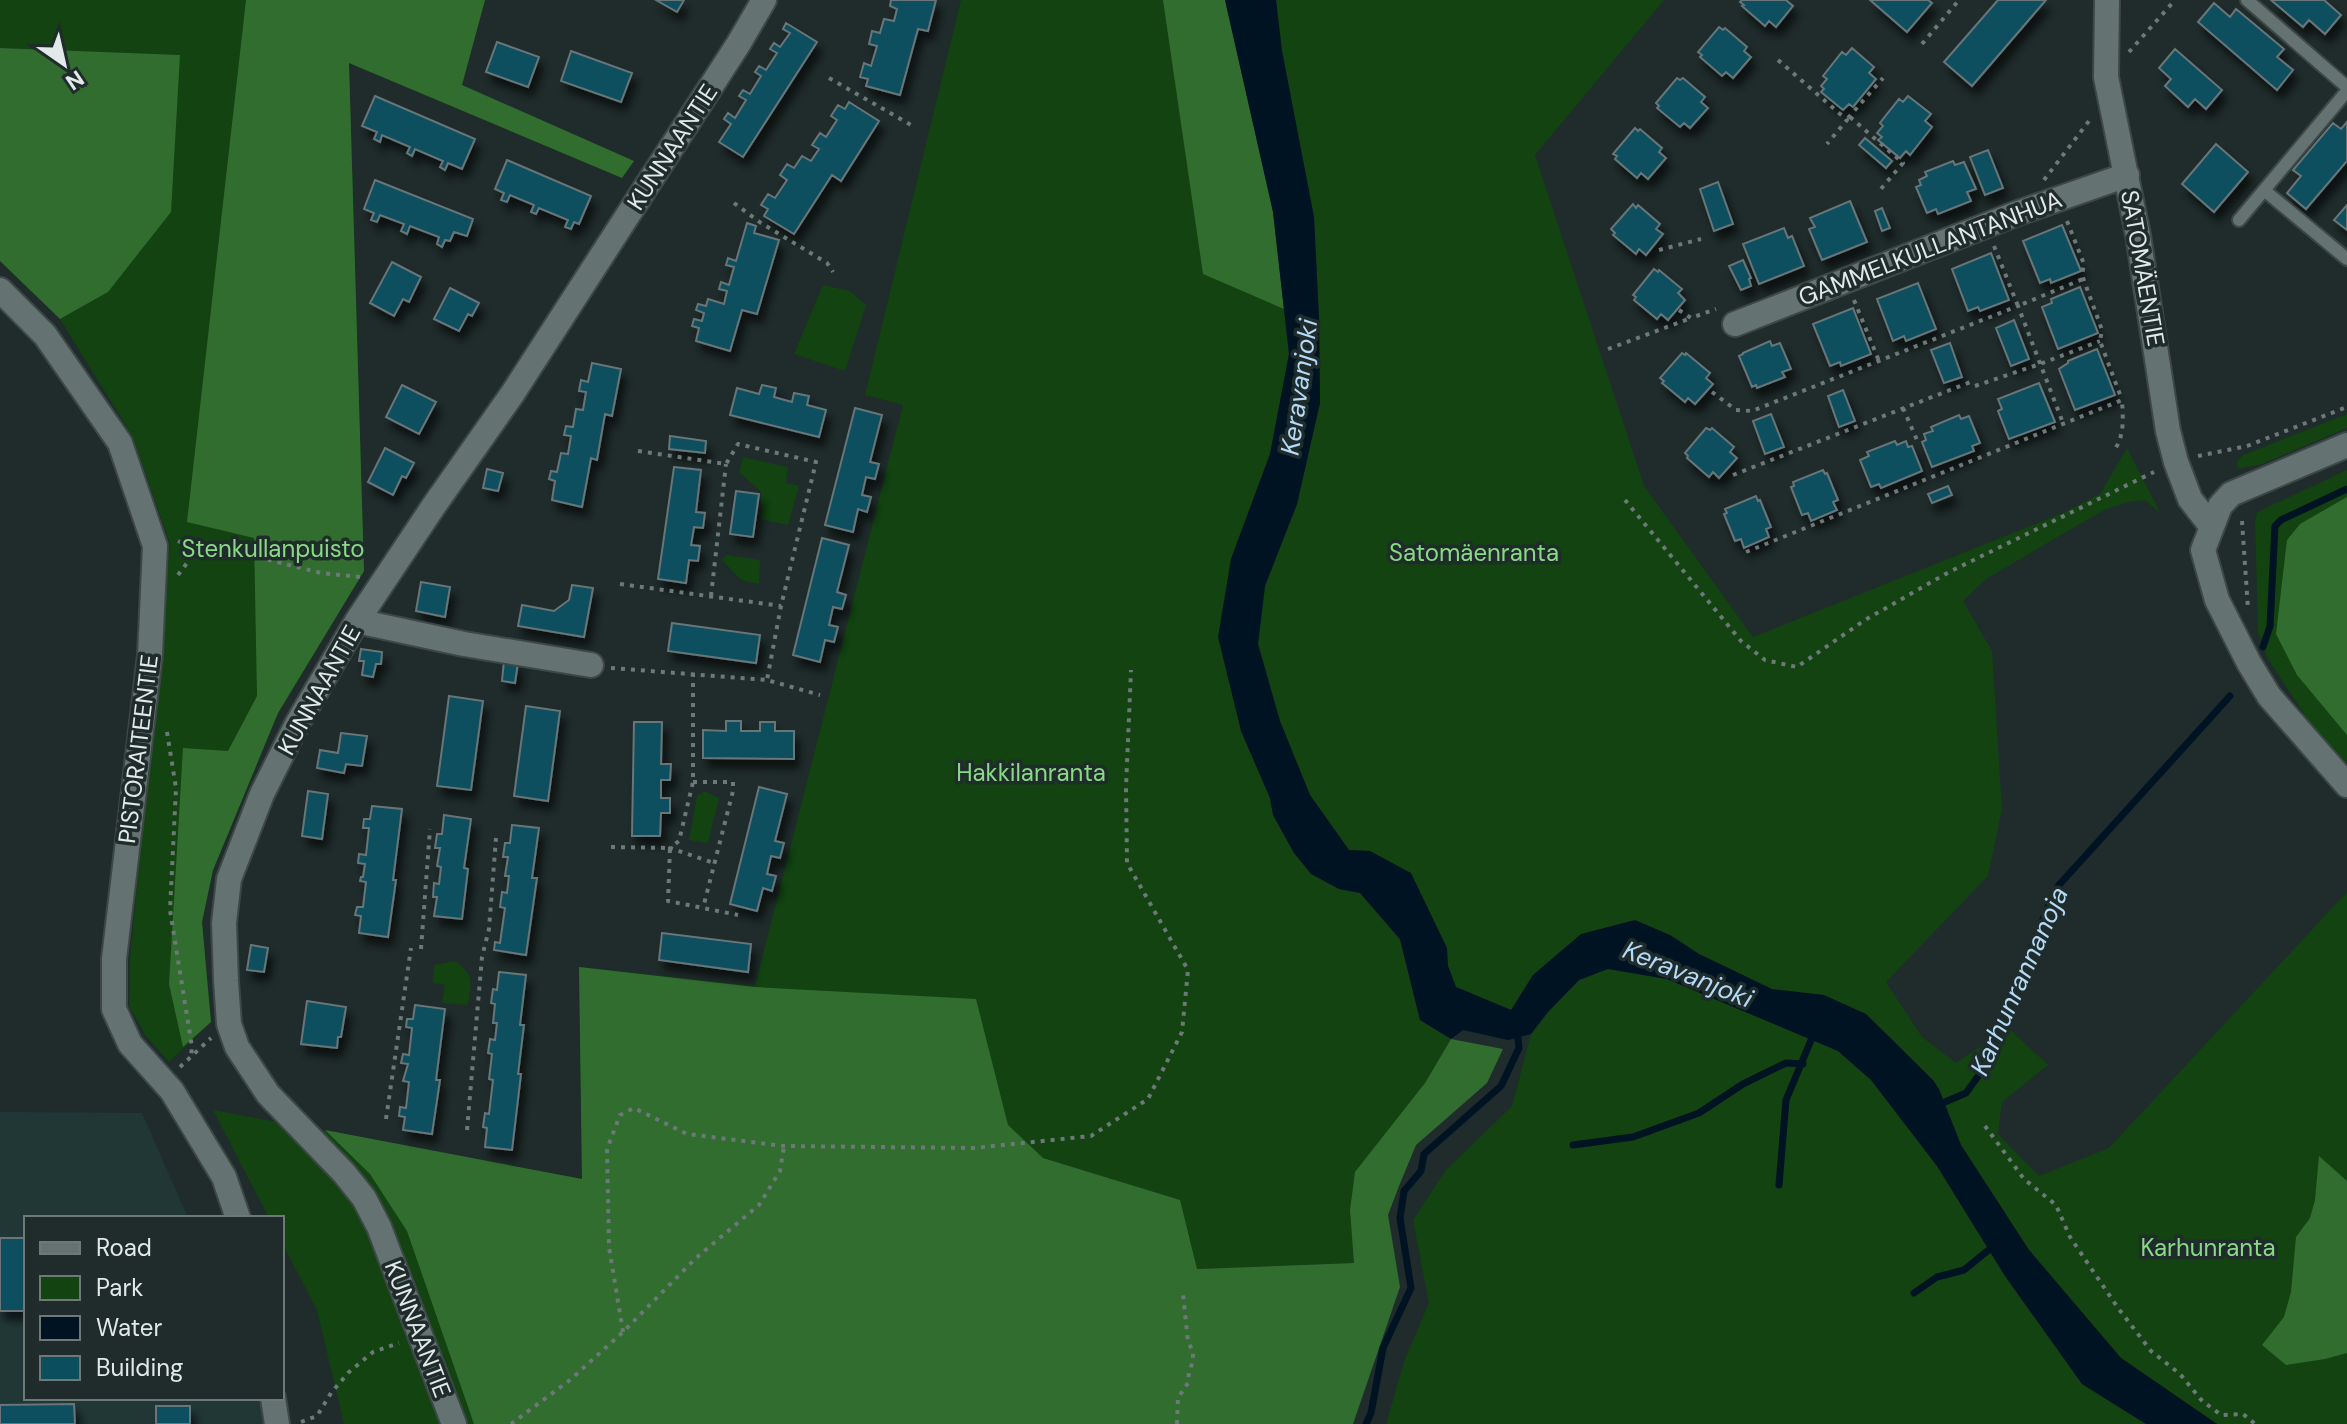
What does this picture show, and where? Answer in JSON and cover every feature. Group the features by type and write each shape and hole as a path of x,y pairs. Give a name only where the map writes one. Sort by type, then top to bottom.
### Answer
{"street":[{"name":"KUNNAANTIE","path":"454,1424 379,1227 364,1198 268,1094 237,1047 229,1024 224,923 229,879 269,780 297,724 357,621 513,393 732,55 764,0"},
{"name":"SATOMÄENTIE","path":"2107,0 2108,87 2127,175 2168,431 2190,499 2211,526"},
{"name":"GAMMELKULLANTANHUA","path":"1731,314 1846,280 2018,213 2127,175"},
{"name":"PISTORAITEENTIE","path":"0,290 45,335 120,443 155,546 150,655 114,959 114,1009 130,1044 172,1091 224,1177 237,1216"},
{"path":"2347,445 2231,494 2220,506 2203,550 2217,600 2269,696 2347,785"},
{"path":"357,621 464,644 600,667"},
{"path":"273,1400 277,1424"}],"lane":[{"path":"2239,220 2347,89 2247,0"},
{"path":"2264,190 2347,259"}],"path":[{"path":"1922,44 1959,0"},
{"path":"2018,213 2175,0"},
{"path":"1778,60 1903,163 1880,190"},
{"path":"829,78 911,125"},
{"path":"1827,144 1883,78"},
{"path":"2059,199 2084,264 2083,278 2102,330 2100,341 2122,400 2121,442 2113,452"},
{"path":"734,203 827,263 833,272"},
{"path":"1986,225 2064,424"},
{"path":"1659,250 1701,239"},
{"path":"1712,392 1736,410 1752,411 2083,278"},
{"path":"1846,280 1879,361"},
{"path":"1679,310 1691,318"},
{"path":"1608,349 1691,318 1731,314"},
{"path":"1733,475 1903,408 2040,364 2100,341"},
{"path":"1746,552 2122,400"},
{"path":"2196,456 2247,446 2347,407"},
{"path":"1903,408 1917,440"},
{"path":"711,596 726,464 738,444 816,462 781,606 767,680"},
{"path":"638,451 726,464"},
{"path":"1625,500 1741,641 1765,660 1797,667 1865,620 1949,572 2156,471"},
{"path":"2242,521 2248,612"},
{"path":"177,587 178,572 193,555 261,558 321,573 371,578"},
{"path":"620,584 781,606"},
{"path":"600,667 767,680 820,695"},
{"path":"623,1332 609,1247 607,1149 620,1115 634,1108 687,1134 784,1146 974,1148 1091,1136 1148,1099 1182,1032 1188,970 1127,863 1126,787 1131,670"},
{"path":"693,673 693,782 679,841 670,848 668,901 738,915"},
{"path":"168,718 167,733 176,788 170,910 191,1056"},
{"path":"693,782 733,782 703,908"},
{"path":"421,949 430,829"},
{"path":"467,1130 496,838"},
{"path":"611,847 670,848 714,863"},
{"path":"386,1119 411,948"},
{"path":"165,1082 229,1024"},
{"path":"1985,1126 2024,1179 2056,1205 2070,1237 2151,1351 2180,1374 2203,1402 2221,1415 2243,1414 2255,1424"},
{"path":"511,1424 570,1380 696,1258 759,1205 780,1171 784,1146"},
{"path":"1177,1424 1178,1398 1188,1383 1193,1361 1183,1294"},
{"path":"295,1424 317,1416 349,1372 373,1352 421,1337"}],"shaded area":[{"path":"0,1112 142,1113 187,1216 24,1216 24,1400 262,1400 263,1424 0,1424"}],"green space":[{"name":"Stenkullanpuisto","path":"0,0 485,0 462,85 634,161 622,178 349,63 364,571 278,713 213,870 202,922 211,1022 169,1062 146,1036 129,1006 130,958 170,544 133,437 60,319 108,292 179,55 0,48"},
{"name":"Stenkullanpuisto","path":"246,0 485,0 462,85 634,161 622,178 349,63 364,571 278,713 213,870 202,922 211,1022 183,1047 169,984 183,748 228,751 257,696 254,538 187,522"},
{"name":"Hakkilanranta","path":"961,0 1225,0 1273,212 1289,354 1270,454 1231,559 1241,731 1270,798 1273,815 1294,853 1339,889 1360,893 1400,940 1420,1020 1451,1039 1350,1210 1355,1263 1196,1269 1179,1200 1043,1158 772,1424 344,1424 317,1310 284,1247 284,1216 268,1216 213,1110 582,1179 579,967 755,986 903,405 865,395"},
{"path":"1163,0 1225,0 1273,212 1284,309 1203,274"},
{"path":"1276,0 1664,0 1535,155 1644,486 1753,637 2063,513 2100,494 2127,448 2161,514 2145,500 2104,510 1986,579 1963,601 1992,651 2002,809 1988,876 1886,982 1922,1037 1956,1063 2008,1028 2048,1065 2002,1102 1998,1134 2039,1176 2109,1148 2347,892 2347,1424 2217,1424 2121,1358 2029,1250 1961,1145 1939,1090 1824,995 1772,989 1699,954 1670,935 1533,975 1512,1010 1456,987 1448,966 1446,948 1370,851 1349,850 1310,795 1280,721 1258,644 1265,586 1297,504 1320,403 1314,217 1282,50"},
{"path":"0,48 180,55 171,212 108,292 60,319 0,261"},
{"path":"823,285 850,291 866,305 845,371 794,354"},
{"path":"2347,414 2347,428 2262,464 2237,469 2237,461 2243,455"},
{"path":"743,457 788,467 786,483 799,486 788,525 761,519 761,492 739,472"},
{"path":"2347,470 2347,763 2311,725 2267,657 2258,632 2255,521 2257,512"},
{"path":"2347,497 2347,735 2297,675 2276,634 2287,540 2300,524"},
{"path":"726,555 760,560 759,584 741,580 722,560"},
{"path":"704,791 719,798 708,843 689,840 697,796"},
{"path":"454,961 461,965 470,979 468,1005 442,1003 445,985 433,983 434,965"},
{"path":"579,967 755,987 976,999 1008,1125 1043,1158 1180,1200 1197,1269 1354,1263 1350,1210 1355,1172 1425,1083 1451,1039 1503,1049 1487,1083 1416,1145 1399,1186 1388,1215 1400,1287 1353,1424 474,1424 407,1231 370,1174 325,1130 582,1179"},
{"path":"1608,969 1667,979 1838,1051 1871,1080 1937,1166 2005,1276 2082,1384 2146,1424 1386,1424 1405,1359 1429,1303 1413,1220 1446,1170 1512,1106 1531,1034 1548,1012 1579,980"},
{"path":"2319,1156 2347,1181 2347,1353 2286,1365 2262,1345 2284,1317 2291,1292 2296,1237 2310,1218 2315,1200"}],"water":[{"name":"Keravanjoki","path":"1225,0 1276,0 1282,51 1314,217 1320,403 1297,504 1265,586 1258,644 1280,721 1310,795 1349,850 1370,851 1411,873 1447,948 1448,966 1456,987 1511,1010 1533,975 1581,934 1635,920 1772,989 1824,995 1866,1014 1933,1080 1961,1145 2029,1250 2121,1358 2217,1424 2146,1424 2082,1384 2005,1276 1937,1166 1871,1080 1838,1051 1667,979 1608,969 1579,980 1531,1034 1508,1040 1463,1030 1451,1039 1420,1020 1400,939 1360,893 1339,889 1311,874 1294,853 1273,815 1270,798 1241,731 1218,637 1231,559 1270,454 1289,354 1273,212"}],"building":[{"path":"656,0 684,0 677,12"},
{"path":"891,0 936,0 928,31 918,29 900,95 866,86 868,79 860,77 864,63 871,66 877,46 869,44 872,31 880,33 884,19 894,21 897,9 890,6"},
{"path":"1742,0 1786,0 1793,6 1776,27 1769,21 1765,26 1742,6"},
{"path":"1870,0 1928,0 1932,3 1907,32"},
{"path":"1998,0 2046,0 1972,86 1944,62"},
{"path":"2271,0 2324,0 2341,15 2325,34 2309,20 2303,27"},
{"path":"2214,3 2230,17 2236,9 2284,49 2277,57 2293,70 2277,90 2198,22"},
{"path":"786,23 817,42 743,157 719,142 731,124 724,119 728,113 735,118 746,100 739,96 743,90 750,94 761,76 755,72 759,66 766,70 777,53 770,49 774,43 780,47 790,33 783,29"},
{"path":"1719,27 1725,28 1747,47 1744,51 1751,57 1733,78 1726,72 1722,76 1698,52"},
{"path":"497,42 539,57 528,87 486,72"},
{"path":"1852,48 1874,67 1869,73 1876,79 1853,107 1849,104 1843,110 1821,92 1824,89 1821,86 1827,79 1823,76 1842,52 1846,55"},
{"path":"2175,49 2222,90 2206,109 2195,99 2188,107 2165,86 2171,79 2159,68"},
{"path":"571,51 632,73 621,102 561,81"},
{"path":"1677,78 1683,78 1705,97 1701,102 1708,108 1690,128 1684,123 1680,127 1657,108 1656,103"},
{"path":"375,96 475,139 462,169 448,163 445,170 440,167 443,161 415,149 412,156 407,153 410,147 382,135 380,142 374,139 377,132 362,126"},
{"path":"1908,96 1931,114 1925,121 1932,127 1910,155 1906,151 1900,158 1878,140 1882,137 1877,133 1883,126 1880,123 1899,99 1903,102"},
{"path":"849,102 879,121 841,181 832,175 794,234 764,216 768,209 761,205 768,194 775,198 787,180 780,175 787,164 794,168 802,156 811,161 819,149 812,145 820,133 826,137 837,120 831,116 838,105 845,109"},
{"path":"2347,122 2347,161 2306,209 2287,193 2301,176 2293,170 2333,123 2341,129"},
{"path":"1635,128 1662,148 1659,152 1666,158 1648,179 1641,173 1637,178 1613,154"},
{"path":"1865,138 1892,161 1886,168 1859,145"},
{"path":"2216,144 2248,172 2214,212 2182,184"},
{"path":"1988,150 2003,188 1985,195 1970,157"},
{"path":"507,160 591,196 579,224 574,222 571,229 565,227 568,220 539,208 536,214 531,212 534,205 510,195 507,202 501,200 504,193 495,189"},
{"path":"1953,161 1955,165 1964,162 1976,189 1967,192 1971,201 1938,214 1936,209 1927,213 1916,187 1921,185 1919,180 1927,176 1925,172"},
{"path":"375,180 473,219 467,236 454,232 450,241 445,240 442,247 437,244 439,237 410,226 407,234 401,231 404,224 380,215 377,222 371,220 374,213 364,209"},
{"path":"1718,182 1733,224 1714,231 1700,189"},
{"path":"1850,201 1867,242 1822,260 1809,229 1815,227 1810,218"},
{"path":"1633,204 1660,224 1656,229 1663,234 1646,255 1639,249 1636,254 1613,235 1615,233 1611,229"},
{"path":"2347,205 2347,230 2334,220"},
{"path":"1882,208 1890,228 1882,231 1875,211"},
{"path":"747,223 756,226 754,233 779,240 757,314 742,310 730,351 696,341 699,328 692,326 694,319 702,321 704,313 696,310 698,304 706,306 708,299 724,304 727,291 719,289 721,282 729,285 734,267 726,265 728,258 736,261"},
{"path":"2062,225 2081,271 2051,283 2050,279 2040,283 2023,241"},
{"path":"1784,228 1788,238 1792,236 1804,266 1759,284 1743,244"},
{"path":"1991,253 2009,300 1980,311 1978,307 1968,311 1952,269"},
{"path":"1743,260 1751,286 1741,290 1729,266"},
{"path":"392,262 421,277 409,302 403,299 394,316 370,303"},
{"path":"1654,269 1682,289 1678,293 1685,300 1668,320 1661,314 1657,319 1634,300 1636,297 1633,295"},
{"path":"1918,283 1936,329 1906,341 1904,336 1893,341 1877,299"},
{"path":"2080,287 2098,333 2058,349 2042,307 2052,303 2051,299"},
{"path":"450,288 479,303 472,316 468,314 459,331 434,319"},
{"path":"1853,308 1871,354 1841,366 1840,362 1830,366 1813,324"},
{"path":"2014,320 2029,359 2011,366 1996,328"},
{"path":"1770,341 1772,346 1780,343 1791,369 1782,372 1785,377 1757,388 1756,385 1752,387 1739,356"},
{"path":"1950,343 1962,377 1944,383 1931,350"},
{"path":"2097,349 2115,395 2075,410 2059,369 2068,361"},
{"path":"1682,353 1710,373 1706,378 1713,384 1695,404 1688,398 1685,402 1660,378"},
{"path":"592,363 621,369 612,416 605,414 597,460 591,458 582,507 552,500 555,481 549,479 551,471 557,472 561,453 568,454 571,436 564,435 566,426 573,427 576,409 583,410 586,392 579,391 581,380 588,382"},
{"path":"2039,383 2055,422 2009,439 1998,411 2002,409 1998,399"},
{"path":"402,385 436,402 419,434 386,417"},
{"path":"762,385 776,388 774,397 792,402 794,393 809,396 807,405 826,410 819,437 730,415 737,388 759,394"},
{"path":"1843,390 1855,421 1839,427 1828,396"},
{"path":"855,408 882,415 870,462 879,464 875,479 866,477 862,495 871,497 867,512 858,509 853,532 825,525"},
{"path":"1771,414 1784,447 1765,454 1753,421"},
{"path":"1959,415 1961,419 1969,416 1980,443 1972,446 1974,451 1932,467 1922,442 1926,440 1924,434 1933,431 1931,427"},
{"path":"1706,428 1712,428 1734,447 1730,452 1737,458 1719,478 1713,472 1709,477 1685,453"},
{"path":"670,436 706,441 705,453 669,449"},
{"path":"1895,441 1897,445 1906,441 1908,447 1912,446 1922,471 1881,488 1879,484 1871,487 1860,460 1869,456 1867,452"},
{"path":"385,448 414,463 406,478 402,476 393,495 368,482"},
{"path":"674,467 701,470 696,512 705,513 703,528 694,527 691,545 700,546 698,561 689,560 686,583 658,579"},
{"path":"487,469 503,473 498,491 483,488"},
{"path":"1823,470 1838,500 1833,502 1837,510 1811,521 1808,513 1802,515 1791,487 1794,486 1793,482"},
{"path":"1948,486 1952,495 1932,503 1928,494"},
{"path":"736,491 759,494 753,537 730,534"},
{"path":"1756,496 1771,527 1766,529 1769,537 1744,548 1741,539 1735,541 1724,514 1727,513 1725,509"},
{"path":"822,538 849,545 837,592 846,595 842,609 833,607 829,625 838,627 834,642 825,640 820,662 793,655"},
{"path":"421,582 450,587 445,617 416,611"},
{"path":"572,585 593,588 584,637 518,626 522,605 554,611 569,600"},
{"path":"672,623 760,635 756,663 668,651"},
{"path":"361,649 382,652 381,664 376,664 373,677 362,675 364,661 359,661"},
{"path":"504,661 518,663 515,683 502,681"},
{"path":"449,696 483,701 471,790 437,786"},
{"path":"526,706 560,711 548,801 514,796"},
{"path":"726,721 741,721 741,731 760,731 760,722 775,722 775,731 794,731 794,759 703,758 703,730 726,731"},
{"path":"634,722 662,722 661,764 671,764 670,780 661,780 661,798 670,798 670,813 661,813 660,836 632,836"},
{"path":"341,733 367,736 362,766 346,764 344,773 317,768 320,750 338,753"},
{"path":"759,787 787,794 775,841 784,843 780,858 771,856 767,874 776,876 772,891 763,888 757,911 730,904"},
{"path":"308,791 328,794 322,839 302,836"},
{"path":"372,806 402,809 388,937 359,933 361,916 355,915 357,907 363,907 366,882 360,881 365,864 358,863 359,854 366,855 369,828 363,828 364,819 370,819"},
{"path":"444,815 471,819 464,868 468,869 462,919 434,916 437,897 433,897 434,883 439,884 441,867 437,866 440,848 435,848 437,834 442,834"},
{"path":"512,825 539,828 532,878 537,878 526,955 494,950 495,942 500,943 505,908 500,907 502,892 507,893 509,876 505,876 508,857 503,857 505,843 510,843"},
{"path":"662,933 751,944 748,972 659,960"},
{"path":"251,945 268,948 264,972 247,970"},
{"path":"499,972 526,975 520,1025 524,1025 518,1074 521,1074 512,1150 485,1147 487,1128 483,1127 485,1113 489,1114 493,1080 489,1079 492,1054 488,1053 490,1039 495,1040 495,1004 491,1003 493,989 497,990"},
{"path":"307,1001 346,1007 337,1048 301,1044"},
{"path":"415,1005 445,1009 432,1134 403,1130 405,1117 399,1116 400,1107 406,1108 409,1082 403,1081 408,1064 401,1063 403,1054 409,1055 412,1028 406,1027 407,1019 413,1019"},
{"path":"0,1238 24,1238 24,1311 0,1311"},
{"path":"74,1404 75,1424 0,1424 0,1405"},
{"path":"156,1406 190,1406 190,1424 156,1424"}],"waterway":[{"name":"Karhunrannanoja","path":"2263,647 2270,626 2275,526 2281,520 2347,489"},
{"name":"Karhunrannanoja","path":"1938,1105 1966,1093 1979,1075 2059,885 2230,696"},
{"path":"1366,1424 1371,1413 1383,1348 1411,1288 1400,1218 1404,1191 1421,1171 1424,1154 1501,1086 1519,1048 1517,1029"},
{"path":"1779,1185 1786,1100 1814,1033"},
{"path":"1573,1145 1633,1137 1699,1113 1743,1084 1786,1063 1803,1064"},
{"path":"1914,1293 1937,1277 1964,1270 1996,1244"}],"park label":[{"name":"Satomäenranta","path":"1474,552"},
{"name":"Karhunranta","path":"2208,1247"}]}
